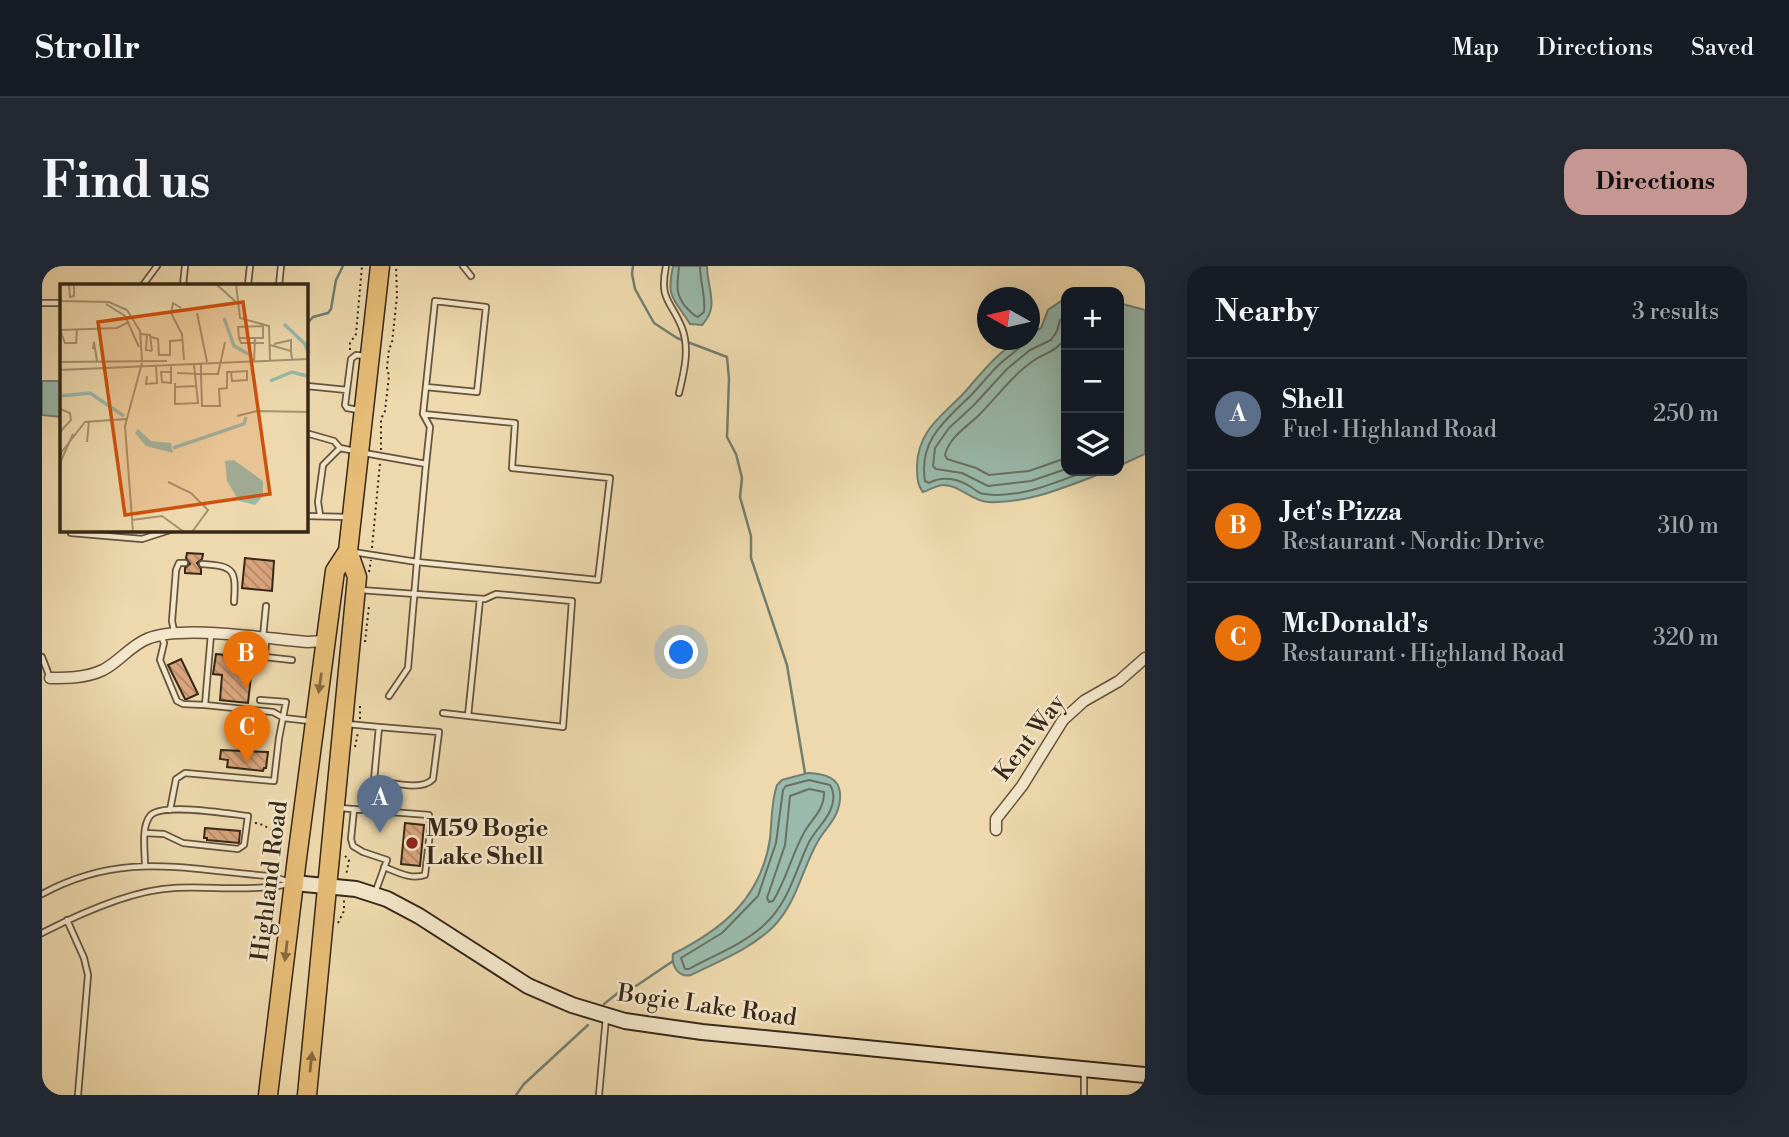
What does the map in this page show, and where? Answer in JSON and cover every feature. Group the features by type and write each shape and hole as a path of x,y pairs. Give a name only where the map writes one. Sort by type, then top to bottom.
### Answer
{"highway":[{"name":"Highland Road","path":"307,1095 357,577 348,551 365,411 362,356 378,266"},
{"name":"Highland Road","path":"268,1095 335,571 348,551"},
{"path":"326,642 337,640 350,649"}],"main road":[{"name":"Bogie Lake Road","path":"294,883 356,889 375,894 419,916 528,986 606,1016 691,1031 1145,1075"}],"street":[{"path":"46,677 81,677 104,670 147,638 174,632 326,642"},
{"name":"Kent Way","path":"996,830 996,819 1021,786 1063,720 1084,701 1119,681 1145,658"}],"lane":[{"path":"144,284 157,266"},
{"path":"183,284 185,266"},
{"path":"248,284 250,266"},
{"path":"279,284 281,266"},
{"path":"463,266 471,276"},
{"path":"666,266 663,291 667,304 683,329 686,347 685,370 679,393"},
{"path":"388,696 408,668 430,427 423,414 435,301 486,307 477,392 426,387"},
{"path":"42,303 60,303"},
{"path":"362,356 346,390 345,405 347,408 365,411"},
{"path":"308,386 346,390"},
{"path":"348,551 417,562 597,580 610,478 512,468 514,423 423,414"},
{"path":"308,434 334,441 340,448 426,464"},
{"path":"320,514 318,502 323,464 340,448"},
{"path":"308,516 352,517"},
{"path":"71,533 142,540 164,532"},
{"path":"174,632 172,621 176,570 179,563 186,563"},
{"path":"202,564 224,565 232,571 235,579 234,602"},
{"path":"355,590 480,599 496,594 572,600 563,727 443,713"},
{"path":"468,716 480,599"},
{"path":"266,606 265,657 292,660"},
{"path":"205,705 211,634"},
{"path":"160,635 164,643 160,660 177,701 183,704 272,712 284,718 315,722"},
{"path":"42,657 46,677"},
{"path":"170,810 176,779 181,774 274,781 286,702 260,699"},
{"path":"343,724 439,732 433,779 428,784 418,786 374,780"},
{"path":"371,811 379,727"},
{"path":"335,807 429,815 431,819 425,875 416,877 384,867"},
{"path":"354,809 351,843 357,849 387,860 375,894"},
{"path":"145,833 164,834 183,843 238,849 244,845 247,819 170,810 157,811 150,815 145,833 145,865"},
{"name":"Bogie Lake Road","path":"42,896 75,878 101,870 145,865 271,876 294,883"},
{"name":"Bogie Lake Road","path":"42,933 67,920 128,898 171,888 269,888 294,883"},
{"path":"67,920 84,958 88,975 78,1095"},
{"path":"599,1095 606,1016"},
{"path":"1084,1069 1084,1095"}],"path":[{"path":"362,356 349,348 378,266"},
{"path":"247,819 283,835"}],"water":[{"path":"673,266 707,266 711,304 702,325 690,324 673,298 670,285"},
{"path":"1061,301 1061,476 1094,476 1049,492 1003,502 982,501 955,488 941,485 923,492 917,476 918,454 931,426 1005,350 1040,350 1040,329 1048,310"},
{"path":"1124,304 1145,310 1145,454 1124,464"},
{"path":"42,381 60,381 60,417 42,415"},
{"path":"808,773 834,780 839,788 840,802 834,818 812,852 782,917 765,934 745,948 691,975 683,975 673,963 673,954 723,922 749,895 758,878 770,839 777,785 782,780"}],"building":[{"path":"187,553 203,554 197,563 201,574 185,573 185,568 190,564 186,558"},
{"path":"245,558 274,561 272,591 242,588"},
{"path":"216,654 253,658 248,703 220,700 222,675 213,674"},
{"path":"181,659 198,694 187,699 168,665"},
{"path":"221,750 268,752 266,768 263,771 227,767 228,760 220,759"},
{"path":"405,823 424,825 420,866 401,864"},
{"path":"205,828 240,831 239,843 207,840 204,838"}],"waterway":[{"path":"308,323 313,317 328,313 331,309 336,280 343,266"},
{"path":"633,266 635,289 654,323 677,338 727,357 727,437 736,454 742,478 740,497 751,536 751,558 787,665 805,773"},
{"path":"604,1004 619,992 630,990 673,961"},
{"path":"516,1095 524,1084 588,1025"}],"place":[{"name":"Jet's Pizza","path":"246,689"},
{"name":"McDonald's","path":"247,763"},
{"name":"Shell","path":"380,833"},
{"name":"M59 Bogie Lake Shell","path":"412,843"}]}
